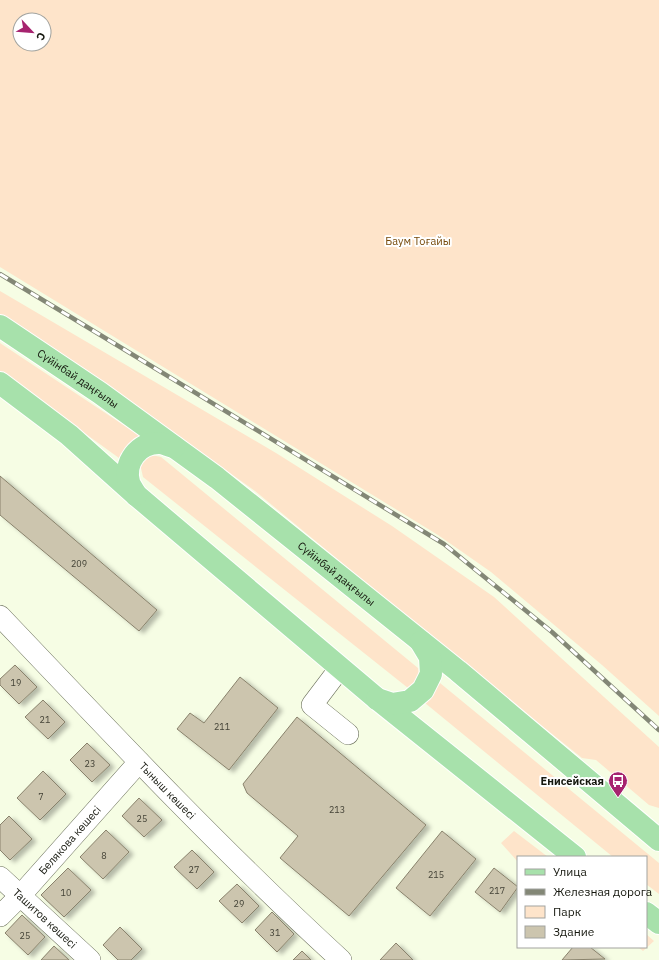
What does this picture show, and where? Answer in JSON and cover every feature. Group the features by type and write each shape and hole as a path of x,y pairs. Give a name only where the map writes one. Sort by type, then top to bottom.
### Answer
{"main road":[{"name":"Сүйінбай даңғылы","path":"0,326 100,393 217,478 458,671 659,840"},
{"path":"0,383 69,435 136,495 376,698 574,856"},
{"path":"136,495 129,483 128,468 134,454 145,445 160,442 174,447"},
{"path":"376,698 392,704 410,701 423,690 431,674 430,656 421,642"},
{"path":"647,914 659,924"}],"street":[{"name":"Тыныш көшесі","path":"0,616 139,762 304,926 342,960"},
{"path":"340,668 312,705 348,734"},
{"name":"Белякова көшесі","path":"0,916 20,896 139,762"},
{"name":"Ташитов көшесі","path":"0,877 90,960"}],"green space":[{"name":"Баум Тоғайы","path":"0,0 659,0 659,716 602,665 491,572 438,535 0,267"},
{"path":"0,291 276,453 392,526 494,597 659,747 659,808 649,805 596,760 582,758 451,653 255,491 135,405 0,319"},
{"path":"0,343 140,436 119,458 0,372"},
{"path":"147,454 161,457 418,668 420,682 408,688 143,477 140,464"},
{"path":"440,683 659,863 659,894 647,885 647,856 612,856 425,703"},
{"path":"514,831 547,856 517,856 517,861 501,843"},
{"path":"647,935 654,941 647,947"},
{"path":"639,948 646,948 643,951"}],"building":[{"path":"0,476 157,610 139,631 0,515"},
{"path":"15,665 37,687 19,704 0,685 0,679"},
{"path":"240,677 278,708 229,770 177,729 190,713 204,723"},
{"path":"43,700 65,722 48,739 25,717"},
{"path":"297,717 426,825 349,916 280,858 298,836 247,793 243,784"},
{"path":"87,743 110,765 92,782 70,760"},
{"path":"43,771 66,794 40,820 17,798"},
{"path":"139,798 162,820 144,837 122,816"},
{"path":"9,816 32,839 10,860 0,850 0,825"},
{"path":"106,830 129,852 103,879 80,857"},
{"path":"442,831 476,859 430,916 396,888"},
{"path":"192,850 214,872 197,889 174,867"},
{"path":"68,868 91,890 64,917 41,895"},
{"path":"494,868 517,886 517,888 500,912 475,892"},
{"path":"237,884 259,906 242,923 219,901"},
{"path":"272,912 294,934 277,952 255,930"},
{"path":"22,915 45,937 28,955 5,933"},
{"path":"120,927 142,949 131,960 118,960 103,945"},
{"path":"396,943 413,960 380,960"},
{"path":"54,946 69,960 41,960"},
{"path":"572,948 591,948 605,959 562,960"},
{"path":"302,951 311,960 293,960"}],"railway":[{"path":"0,274 444,544 552,632 659,730"}],"place":[{"name":"Енисейская","path":"618,798"}]}
